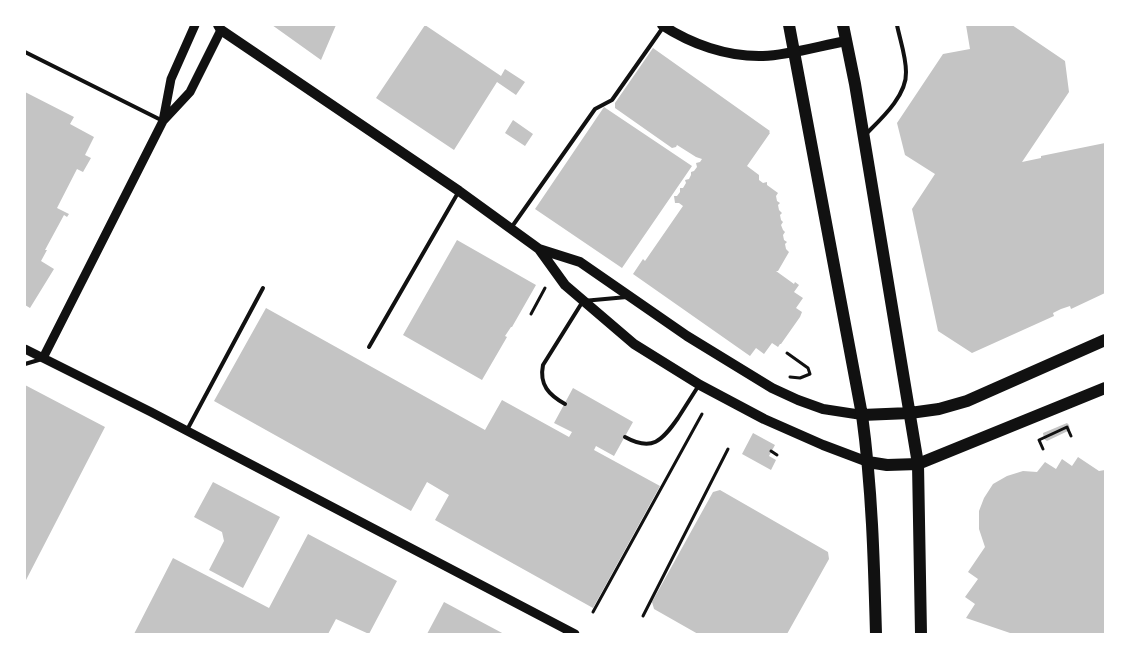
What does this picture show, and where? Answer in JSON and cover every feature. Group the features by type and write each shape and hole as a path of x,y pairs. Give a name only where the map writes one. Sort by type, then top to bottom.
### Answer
{"main road":[{"path":"789,25 862,416 872,510 876,634"},
{"path":"843,25 855,84 918,464 921,634"},
{"path":"663,26 692,42 720,51 764,56 846,42"},
{"path":"221,27 459,191 539,249 580,262 741,370 772,388 823,409 862,416 939,409 967,401 1105,340"},
{"path":"539,249 566,286 634,344 700,384 764,419 868,462 886,465 918,464 1105,388"}],"street":[{"path":"163,122 171,79 195,25"},
{"path":"43,358 163,122 190,92 221,27"},
{"path":"25,348 187,430 575,634"}],"lane":[{"path":"863,136 886,114 903,88 906,73 897,25"},
{"path":"511,229 595,109 612,100 663,26"},
{"path":"25,52 163,122"},
{"path":"369,347 459,191"},
{"path":"187,430 263,288"},
{"path":"565,404 546,390 542,373 543,365 583,301 630,297"},
{"path":"25,364 43,358"},
{"path":"625,437 635,443 643,444 658,441 666,435 700,384"}],"path":[{"path":"531,314 545,288"},
{"path":"788,353 808,368 810,374 797,379 788,377"},
{"path":"593,612 702,414"},
{"path":"1043,450 1039,440 1067,427 1071,436"},
{"path":"643,616 728,449"},
{"path":"771,451 777,455"}],"building":[{"path":"272,25 336,25 321,60"},
{"path":"425,25 501,76 505,69 525,82 516,95 497,82 454,150 376,98"},
{"path":"966,25 1012,25 1065,61 1069,92 1022,162 1041,158 1041,156 1105,143 1105,293 1071,309 1070,306 1061,309 1053,313 1054,316 972,353 938,331 912,209 935,174 905,155 897,123 943,54 970,49"},
{"path":"653,48 770,131 747,166 759,175 759,180 763,183 767,182 767,185 778,193 776,196 777,201 780,203 778,205 782,213 780,215 783,222 781,225 785,232 783,235 784,240 787,242 785,244 786,249 789,252 778,271 776,271 794,284 795,282 799,285 794,292 803,298 796,308 802,312 800,317 781,344 778,347 772,343 764,354 756,348 750,356 633,274 643,259 645,261 683,206 675,203 674,196 677,196 680,188 683,188 686,183 685,180 689,179 691,172 697,167 696,163 702,159 677,145 672,148 615,108 615,103"},
{"path":"25,92 74,117 70,124 94,137 85,155 91,158 83,172 77,169 57,208 69,214 67,217 64,215 45,250 47,250 41,261 54,269 30,308 25,305"},
{"path":"604,107 692,166 622,268 535,209"},
{"path":"513,120 533,134 525,146 505,133"},
{"path":"457,240 536,285 505,336 507,337 482,380 403,335"},
{"path":"266,308 485,430 502,400 569,437 572,432 554,423 573,388 633,422 614,456 596,446 594,450 660,486 593,608 435,520 449,495 427,482 411,511 214,401"},
{"path":"25,385 105,427 25,582"},
{"path":"1067,423 1070,430 1047,441 1044,439 1043,433"},
{"path":"753,433 775,445 769,456 776,460 771,470 742,454"},
{"path":"1078,457 1099,471 1105,470 1105,634 1013,634 966,618 975,604 965,597 978,579 968,572 985,547 979,529 979,511 984,498 993,484 1007,476 1023,471 1037,472 1045,462 1056,469 1062,459 1072,466"},
{"path":"213,482 280,517 243,588 209,570 224,541 222,532 194,517"},
{"path":"720,490 828,552 829,559 787,634 698,634 654,609 652,602 713,492"},
{"path":"308,534 397,581 369,634 336,619 328,634 134,634 173,558 269,608"},
{"path":"444,602 504,634 427,634"}]}
